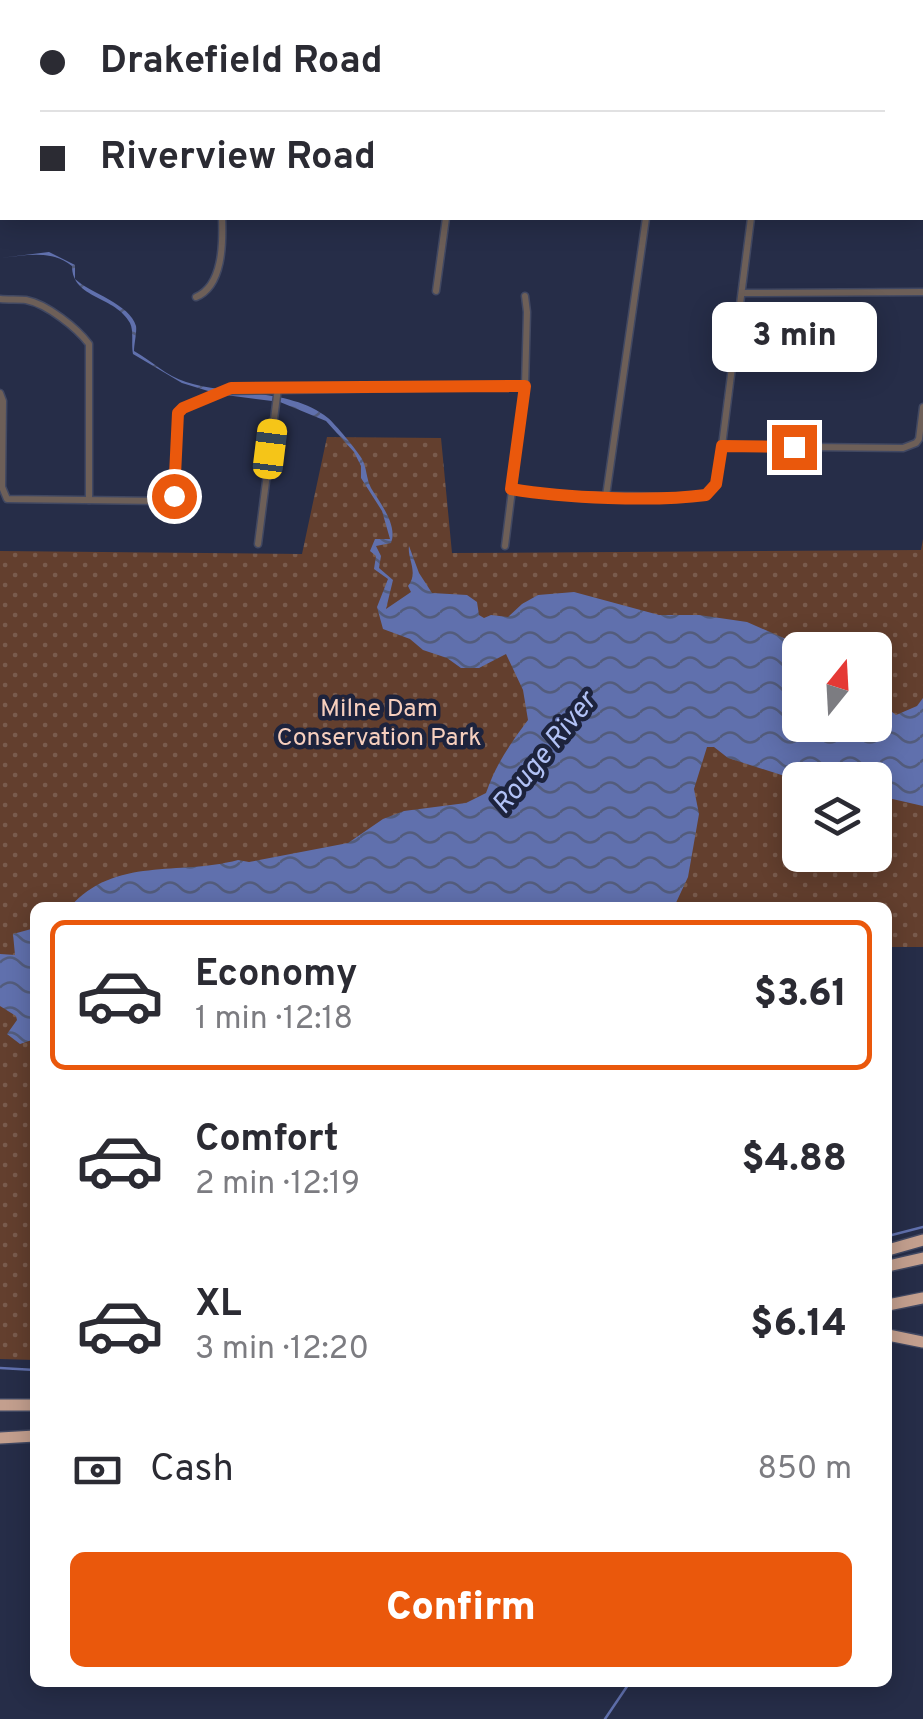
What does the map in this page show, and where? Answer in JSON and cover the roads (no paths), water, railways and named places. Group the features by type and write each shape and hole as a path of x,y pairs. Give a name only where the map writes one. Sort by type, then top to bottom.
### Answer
{"highway":[{"path":"892,1249 923,1240"},
{"path":"892,1265 923,1258"},
{"path":"892,1305 923,1298"},
{"path":"892,1337 923,1342"},
{"path":"0,1405 30,1405"},
{"path":"0,1438 30,1436"}],"street":[{"path":"196,297 206,293 215,280 222,220"},
{"path":"436,292 446,220"},
{"path":"606,496 646,220"},
{"path":"511,489 606,496 706,495 716,484 751,220"},
{"path":"743,292 923,292"},
{"path":"505,546 525,386 524,296"},
{"path":"0,300 38,304 82,334 89,344 89,500"},
{"path":"0,393 3,494 7,498 170,500 176,484 176,425 180,410 231,388 525,386"},
{"path":"258,544 278,388"},
{"path":"722,446 903,448 916,444 923,406"}],"water":[{"path":"49,252 75,265 75,279 72,266 55,257 0,258"},
{"name":"Rouge River","path":"76,279 126,311 136,326 134,351 172,376 203,386 296,402 313,408 336,426 362,459 371,488 392,529 391,543 376,546 381,556 379,568 393,580 386,609 411,592 409,546 432,593 467,595 477,602 479,615 484,618 508,617 538,595 574,592 659,615 699,615 747,622 782,637 782,742 892,742 892,712 896,715 917,706 923,698 923,806 892,799 892,762 782,762 782,775 707,747 694,789 699,814 688,877 676,902 76,902 107,880 127,874 238,860 249,862 348,843 383,819 404,811 466,803 486,793 504,755 528,720 523,690 506,654 479,668 461,668 447,658 423,650 410,639 383,629 377,607 388,579 374,569 376,556 370,551 375,539 390,539 382,511 361,478 361,466 354,452 326,421 280,402 218,394 182,383 133,354 131,326 123,314 87,291"},
{"path":"30,929 30,1041 20,1044 7,1034 16,1016 0,1006 0,954 15,955 13,934"}],"waterway":[{"path":"892,1235 923,1227"},
{"path":"0,1368 30,1370"},
{"path":"605,1719 627,1687"}],"park label":[{"name":"Milne Dam Conservation Park","path":"379,722"}]}
